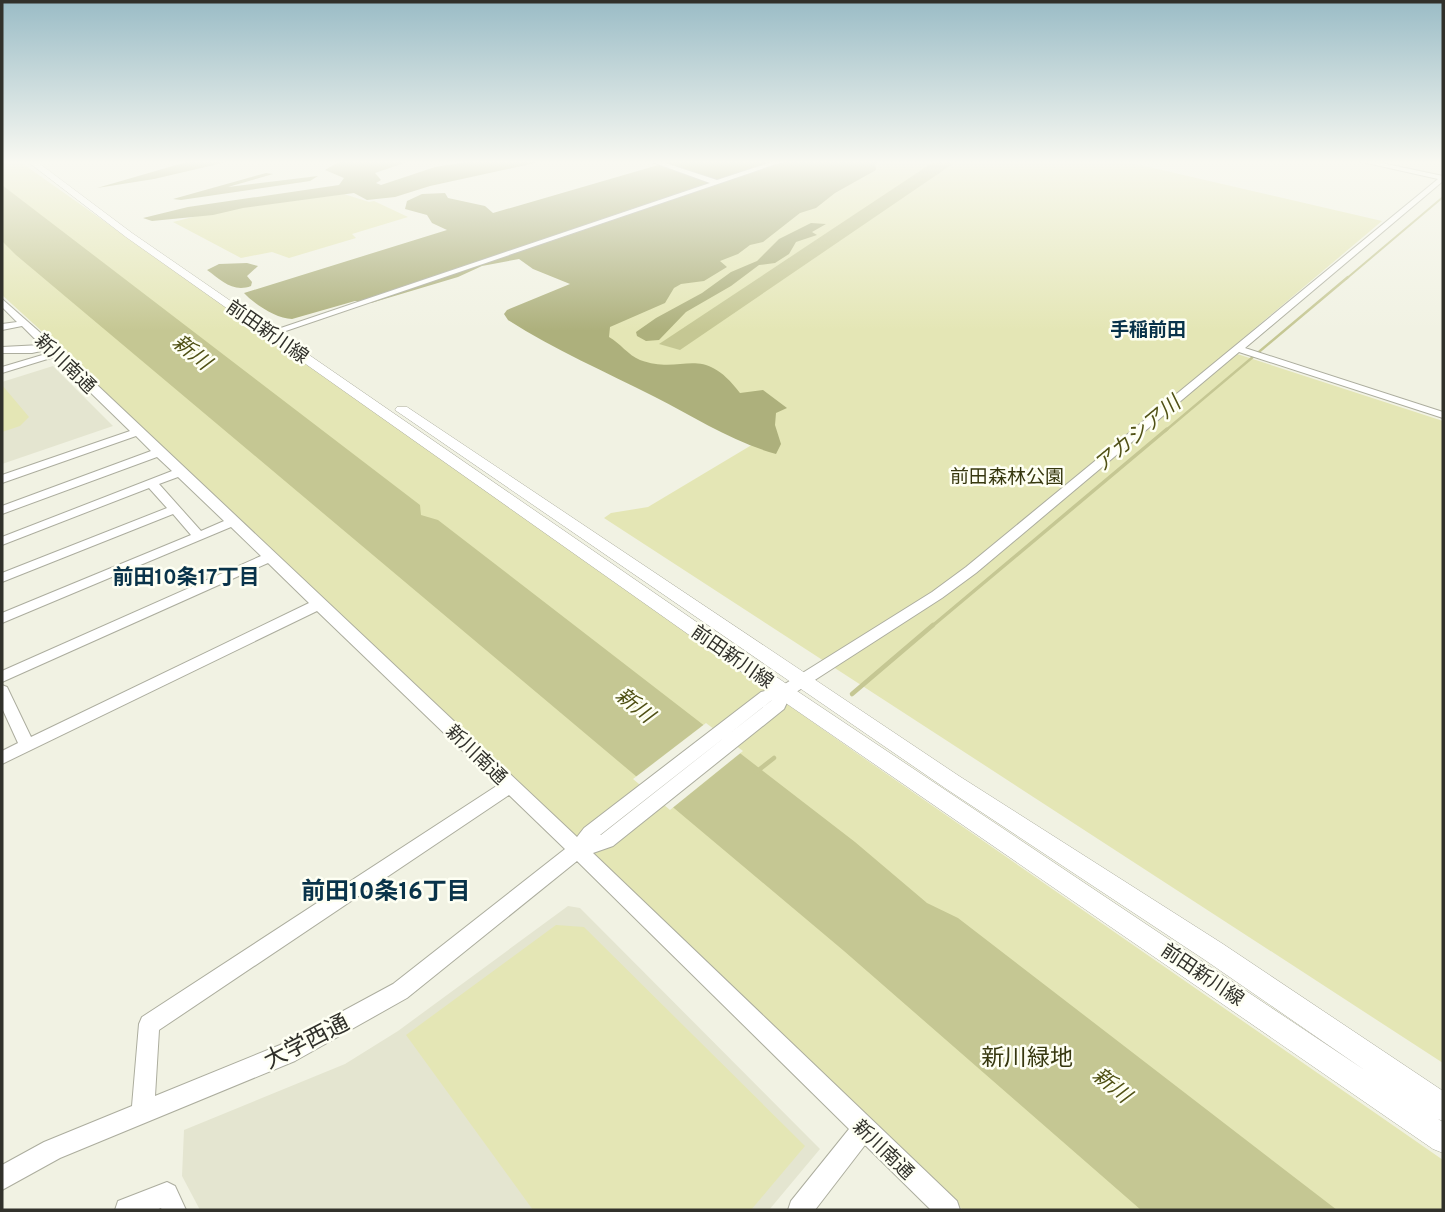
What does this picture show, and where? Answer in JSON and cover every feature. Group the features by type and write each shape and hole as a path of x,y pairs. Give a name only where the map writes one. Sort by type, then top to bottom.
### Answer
{"main road":[{"name":"前田新川線","path":"107,218 783,693 1443,1139"},
{"name":"前田新川線","path":"119,218 369,387"},
{"name":"前田新川線","path":"391,402 783,693 1443,1107"}],"street":[{"path":"271,333 615,218"},
{"path":"578,850 783,693 937,595 971,570 1242,349 1396,218"},
{"name":"新川南通","path":"2,302 578,850 948,1210"},
{"path":"2,327 25,323"},
{"path":"1242,349 1443,415"},
{"path":"2,350 53,350"},
{"path":"2,370 53,350"},
{"path":"2,479 137,432"},
{"path":"2,510 159,452"},
{"path":"2,541 180,472"},
{"path":"151,483 199,536"},
{"path":"2,578 175,509"},
{"path":"2,618 233,522"},
{"path":"2,677 270,557"},
{"path":"2,758 318,604"},
{"path":"2,691 27,746"},
{"path":"143,1111 149,1024 510,786"},
{"name":"大学西通","path":"2,1178 52,1150 287,1053 400,991 578,850"},
{"path":"800,1210 864,1129"},
{"path":"127,1210 167,1194 174,1210"}],"shaded area":[{"path":"145,218 187,218 152,221"},
{"path":"429,218 794,218 763,242 750,245 738,254 720,261 727,267 704,281 681,284 674,288 665,303 610,327 609,337 640,360 669,365 703,364 726,378 740,393 763,390 787,408 776,413 775,425 781,444 776,454 729,436 562,351 508,320 504,314 507,310 570,284 533,269 519,259 482,266 458,277 371,303 355,301 292,319 266,310 244,293 447,230 432,223"},
{"path":"811,223 826,224 812,232 817,235 796,242 789,254 775,263 759,265 731,286 686,312 659,340 646,341 637,336 636,332 656,318 702,293 731,272 757,261 779,239"},
{"path":"247,263 258,266 247,276 252,282 251,286 245,288 233,287 207,270 219,264"},
{"path":"53,366 113,426 2,464 2,382"},
{"path":"568,906 580,908 820,1149 769,1210 200,1210 182,1176 184,1130 345,1064 398,1031"}],"green space":[{"name":"新川緑地","path":"2,218 99,218 855,752 1443,1160 1443,1210 963,1210 2,295"},
{"path":"191,218 406,218 352,234 356,238 289,258 272,252 241,258 173,222"},
{"name":"前田森林公園","path":"622,218 1367,218 1382,221 1228,351 1443,421 1443,1063 604,518 611,513 648,507 755,443 511,314 578,286 595,249 566,237"},
{"path":"2,385 29,417 20,426 2,432"},
{"path":"556,925 584,927 805,1146 751,1210 533,1210 406,1035"}],"water":[{"name":"新川","path":"2,218 45,218 420,505 421,515 438,520 855,842 927,903 958,918 1337,1210 1141,1210 844,951 2,241"},
{"path":"850,218 874,218 680,350 659,344"}],"pier":[{"path":"706,723 743,751 670,810 633,779"}],"waterway":[{"name":"アカシア川","path":"1346,279 1419,218"},
{"name":"アカシア川","path":"1165,431 1348,277"},
{"name":"アカシア川","path":"931,627 1167,429"},
{"name":"アカシア川","path":"852,694 933,625"},
{"name":"アカシア川","path":"756,772 774,758"}],"district":[{"name":"手稲前田","path":"1148,329"},
{"name":"前田10条17丁目","path":"186,577"},
{"name":"前田10条16丁目","path":"386,891"}]}
